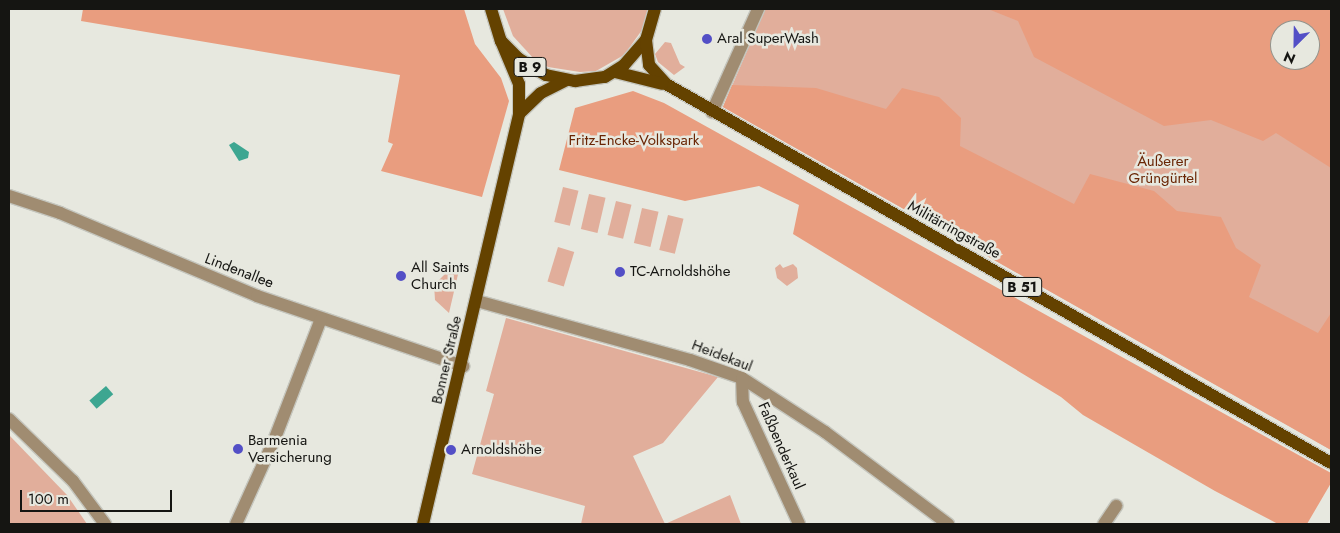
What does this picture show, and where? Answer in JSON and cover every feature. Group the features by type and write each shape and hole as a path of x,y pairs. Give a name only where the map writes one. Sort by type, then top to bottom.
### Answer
{"main road":[{"name":"B 9","path":"491,9 501,41 536,71 567,80 595,79 615,72 632,58 646,40 655,9"},
{"name":"Militärringstraße","path":"646,40 649,65 666,84 712,112 1331,463"},
{"name":"Bonner Straße","path":"424,524 520,114 519,84 501,41"},
{"name":"Militärringstraße","path":"615,72 666,84"},
{"path":"520,114 541,93 567,80"}],"street":[{"path":"712,112 758,9"},
{"name":"Lindenallee","path":"9,196 60,213 186,268 320,319 462,366"},
{"name":"Heidekaul","path":"477,301 690,360 742,378 824,432 948,524"},
{"path":"236,524 275,438 320,319"},
{"name":"Faßbenderkaul","path":"742,378 743,402 799,524"},
{"path":"9,419 78,487 105,524"},
{"path":"1104,524 1116,506"}],"green space":[{"path":"83,9 464,9 475,44 501,78 509,101 482,197 381,171 393,144 388,142 400,75 81,21"},
{"path":"503,9 648,9 642,30 624,55 596,71 580,72 548,67 534,59 513,36"},
{"name":"Äußerer Grüngürtel","path":"765,9 1331,9 1331,450 723,107"},
{"path":"988,9 1331,9 1331,168 1276,133 1263,141 1211,120 1164,126 1034,57 1018,21"},
{"path":"665,42 671,43 680,64 685,67 674,75 658,62 655,54"},
{"path":"732,85 816,88 886,109 902,88 939,97 961,118 960,146 1074,204 1090,174 1154,191 1177,211 1221,217 1236,248 1261,265 1249,297 1318,333 1331,313 1331,450 723,107"},
{"name":"Fritz-Encke-Volkspark","path":"633,91 664,103 1331,473 1331,483 1307,524 1278,524 1215,491 1083,415 1061,397 793,234 799,205 759,186 685,201 559,170 575,108"},
{"path":"563,187 579,191 570,226 554,222"},
{"path":"589,194 606,198 597,233 581,229"},
{"path":"616,201 632,205 623,239 608,235"},
{"path":"642,208 659,212 650,247 634,243"},
{"path":"668,215 684,219 675,254 659,250"},
{"path":"558,247 574,252 564,286 547,281"},
{"path":"780,264 783,268 793,264 797,268 798,278 787,286 777,278 775,268"},
{"path":"459,270 449,313 435,300 434,285 447,272"},
{"path":"506,318 718,377 663,443 633,456 665,524 581,524 585,506 472,474 494,394 486,391"},
{"path":"9,435 67,495 87,524 9,524"},
{"path":"730,495 741,524 665,524"}],"shaded area":[{"path":"234,142 249,152 248,158 239,161 229,145"},
{"path":"106,386 113,394 97,409 89,400"}],"place":[{"name":"Aral SuperWash","path":"707,39"},
{"name":"TC-Arnoldshöhe","path":"620,272"},
{"name":"All Saints Church","path":"401,276"},
{"name":"Barmenia Versicherung","path":"238,449"},
{"name":"Arnoldshöhe","path":"451,450"}]}
